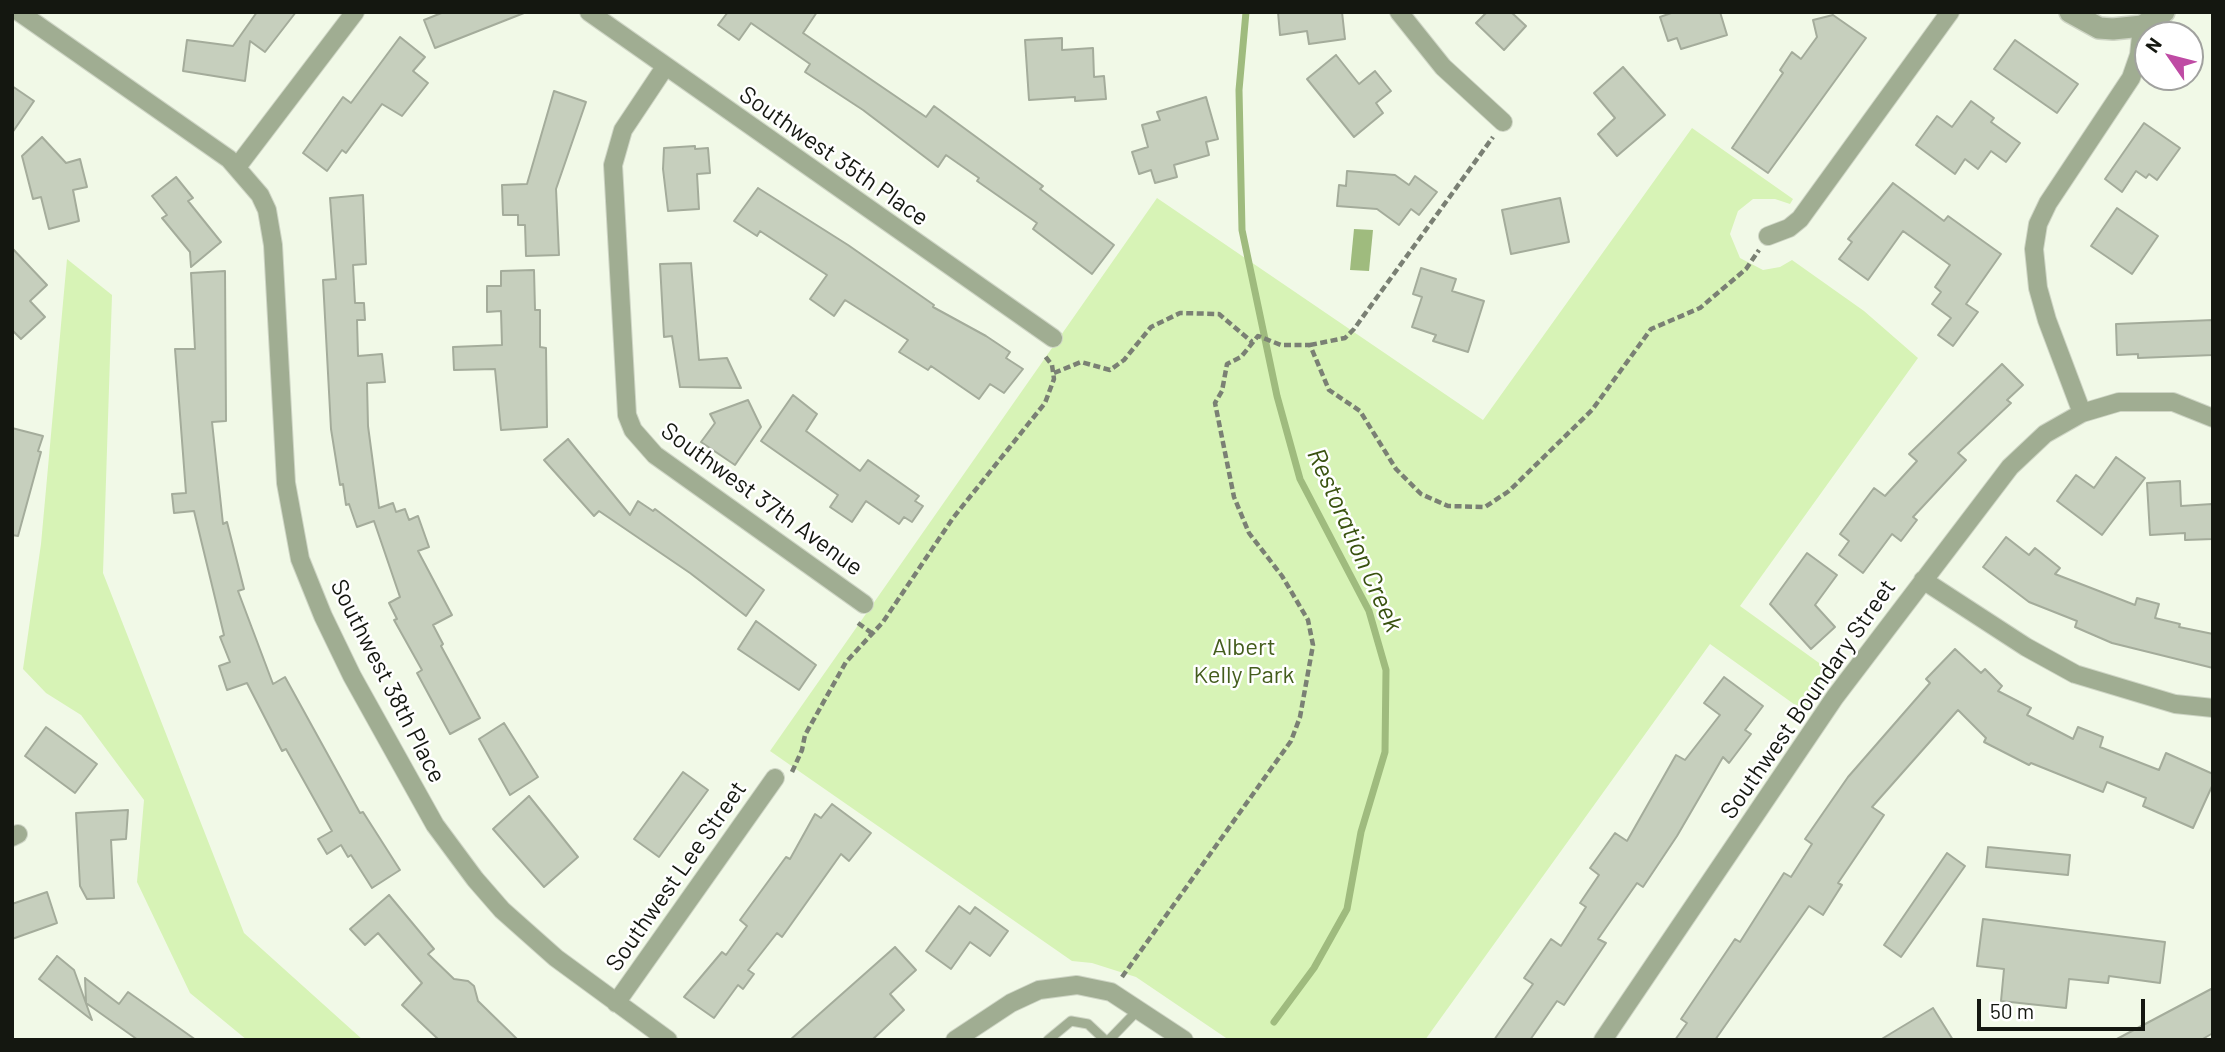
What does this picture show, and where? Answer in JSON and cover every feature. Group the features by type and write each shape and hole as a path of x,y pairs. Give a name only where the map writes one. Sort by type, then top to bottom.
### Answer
{"street":[{"path":"19,12 237,167 355,12"},
{"name":"Southwest 35th Place","path":"589,12 1053,338"},
{"path":"1399,12 1443,67 1503,122"},
{"path":"1768,236 1789,228 1800,219 1950,12"},
{"path":"2070,12 2099,28 2134,26"},
{"name":"Southwest 37th Avenue","path":"665,67 623,130 613,164 625,400 633,430 655,455 864,604"},
{"path":"2082,413 2047,320 2038,288 2034,249 2038,224 2048,203 2131,78 2134,69"},
{"name":"Southwest 38th Place","path":"237,167 260,195 270,223 286,483 300,559 323,616 352,676 436,825 475,879 524,931 668,1040"},
{"name":"Southwest Boundary Street","path":"1603,1040 1835,697 2010,467 2045,433 2082,413 2119,402 2173,402 2213,418"},
{"path":"1923,580 2026,647 2075,674 2175,705 2213,708"},
{"name":"Southwest Lee Street","path":"616,1003 775,778"},
{"path":"955,1040 1010,1003 1039,990 1077,985 1111,992 1184,1040"}],"lane":[{"path":"1048,1040 1070,1021 1088,1024 1107,1040 1139,1009"}],"path":[{"path":"1111,992 1291,741 1300,717 1313,645 1312,629 1287,584 1241,517 1226,467 1215,403 1222,391 1227,364 1241,357 1258,336 1280,344 1310,345 1345,338 1503,122"},
{"path":"1310,345 1329,390 1360,411 1396,469 1421,494 1448,506 1485,507 1509,491 1592,410 1651,329 1700,308 1746,269 1768,236"},
{"path":"775,778 784,784 802,750 805,735 846,662 883,622 953,518 1045,403 1053,386 1054,373 1081,362 1110,370 1124,360 1151,327 1181,313 1219,314 1252,342"}],"green space":[{"name":"Albert Kelly Park","path":"1692,128 1793,199 1790,204 1775,199 1753,199 1738,211 1730,234 1740,258 1763,270 1780,267 1792,260 1864,311 1918,358 1740,606 1833,673 1805,712 1710,644 1425,1040 1229,1040 1136,977 1092,963 1072,961 770,751 1157,198 1483,420"},
{"path":"67,259 112,295 103,573 244,933 363,1040 247,1040 190,993 137,882 144,800 81,715 46,693 23,669 41,544"}],"shaded area":[{"path":"1354,229 1373,230 1369,271 1350,270"}],"building":[{"path":"257,12 296,12 265,52 250,41 245,81 183,71 187,40 233,46"},
{"path":"444,12 524,13 435,48 424,20"},
{"path":"728,12 817,12 803,33 926,117 934,106 1043,186 1040,189 1114,245 1092,274 1033,229 1037,223 977,181 979,178 946,155 938,167 863,110 805,72 810,64 751,23 739,40 718,25"},
{"path":"1278,12 1342,12 1345,39 1309,44 1307,31 1280,35"},
{"path":"1487,12 1511,12 1526,26 1504,50 1476,23"},
{"path":"1674,12 1720,12 1727,35 1681,49 1677,38 1668,41 1660,17"},
{"path":"1833,15 1866,38 1768,173 1732,148 1783,73 1780,70 1792,52 1801,59 1817,37 1813,20"},
{"path":"400,37 425,57 413,71 428,83 402,116 382,104 346,153 342,150 327,171 303,153 343,97 351,103"},
{"path":"1062,38 1062,50 1093,48 1094,77 1104,76 1106,99 1075,101 1075,97 1029,100 1025,40"},
{"path":"2015,40 2078,84 2057,113 1994,69"},
{"path":"1336,55 1359,84 1375,71 1391,91 1376,103 1383,113 1354,137 1307,79"},
{"path":"1623,67 1665,115 1617,156 1598,134 1615,118 1594,93"},
{"path":"12,86 34,101 12,133"},
{"path":"554,91 586,102 556,189 559,255 526,256 525,225 518,225 518,215 503,215 502,185 527,184"},
{"path":"1206,97 1218,139 1206,142 1209,155 1174,165 1177,177 1155,183 1151,170 1139,174 1132,152 1148,147 1142,125 1160,120 1157,112"},
{"path":"1971,101 1994,118 1991,122 2020,143 2006,162 1991,151 1978,169 1965,159 1955,174 1916,145 1937,116 1952,127"},
{"path":"2144,123 2180,148 2157,180 2149,174 2146,178 2136,171 2122,192 2105,179"},
{"path":"42,137 66,163 80,159 87,187 73,190 79,221 49,229 41,197 33,199 22,156"},
{"path":"695,146 695,149 708,148 710,173 697,174 699,209 668,211 663,169 664,148"},
{"path":"1347,171 1395,175 1409,185 1415,176 1437,192 1419,215 1411,209 1399,225 1377,209 1337,206 1339,185 1346,186"},
{"path":"176,177 193,198 188,201 221,242 191,267 190,252 162,218 167,215 152,196"},
{"path":"1893,183 1944,221 1948,216 2001,254 1966,304 1978,312 1953,346 1938,335 1951,318 1932,304 1941,292 1935,287 1950,265 1903,231 1868,280 1839,259 1852,242 1848,239"},
{"path":"758,188 848,245 934,305 933,307 1010,352 1006,358 1023,369 1004,393 990,384 979,399 931,366 928,370 899,352 908,340 845,300 834,316 810,299 827,275 760,231 757,236 734,221"},
{"path":"363,195 366,264 353,265 355,303 364,303 365,320 357,320 358,356 382,354 385,382 367,383 368,426 379,508 393,503 396,512 405,509 409,520 418,516 429,547 418,551 452,615 433,625 443,644 441,646 480,718 450,734 417,673 422,670 394,620 397,619 389,603 400,597 374,521 357,527 349,504 346,505 343,484 340,485 331,429 323,280 336,279 330,198"},
{"path":"1560,198 1569,242 1511,254 1502,210"},
{"path":"2117,208 2158,236 2132,274 2091,246"},
{"path":"12,248 47,285 30,301 45,317 21,339 12,330"},
{"path":"691,263 699,360 727,358 741,388 680,387 672,336 664,337 660,264"},
{"path":"1421,268 1456,279 1452,291 1484,301 1468,352 1433,341 1436,335 1412,327 1422,297 1413,294"},
{"path":"534,270 535,310 540,310 540,347 546,348 547,427 501,430 495,369 454,370 453,347 502,345 501,311 487,312 487,286 501,286 501,271"},
{"path":"225,271 226,421 212,422 223,524 227,522 244,589 238,591 273,684 285,677 360,813 363,812 400,870 372,888 351,855 348,857 341,845 327,854 318,839 332,831 286,749 282,751 247,683 227,690 219,666 230,662 220,637 224,635 194,511 174,513 172,494 186,493 175,349 195,349 191,273"},
{"path":"2213,320 2213,355 2138,358 2138,354 2117,355 2116,324"},
{"path":"2002,364 2023,385 2007,400 2011,403 1958,453 1966,460 1913,517 1917,520 1901,541 1892,534 1863,573 1839,555 1849,541 1840,534 1874,488 1885,496 1917,461 1909,454"},
{"path":"793,395 817,414 806,431 860,471 868,460 919,496 915,501 923,506 912,522 904,517 899,524 866,501 852,522 830,507 838,495 761,441"},
{"path":"748,400 761,427 735,465 701,442 715,423 710,414"},
{"path":"12,428 43,436 18,536 12,535"},
{"path":"568,439 630,515 638,501 653,511 655,509 764,590 746,616 690,573 599,511 594,516 544,460"},
{"path":"2116,457 2145,478 2102,535 2057,501 2076,475 2094,488"},
{"path":"2180,481 2181,506 2212,504 2213,539 2185,540 2185,533 2150,535 2147,483"},
{"path":"2006,537 2029,555 2035,548 2060,568 2055,574 2135,605 2137,598 2159,604 2155,618 2180,624 2179,627 2213,634 2213,668 2112,643 2075,627 2077,621 2029,602 1983,567"},
{"path":"1807,553 1837,575 1815,605 1835,627 1811,649 1770,604"},
{"path":"756,621 816,665 799,690 738,649"},
{"path":"1955,649 1981,673 1985,669 2002,686 1998,691 2031,708 2027,715 2073,739 2078,727 2103,737 2100,747 2159,770 2166,753 2213,774 2213,784 2193,828 2143,806 2146,798 2107,782 2103,792 2031,763 2029,765 1984,742 1986,738 1958,710 1872,807 1884,815 1838,883 1842,885 1823,915 1809,906 1715,1040 1675,1040 1687,1023 1681,1019 1735,939 1740,942 1784,873 1791,877 1812,844 1805,839 1848,777 1930,683 1926,679"},
{"path":"1724,677 1763,706 1745,730 1751,734 1729,763 1723,757 1677,836 1643,887 1637,883 1598,939 1606,943 1564,1005 1557,1001 1530,1040 1494,1040 1533,984 1524,978 1551,939 1561,946 1586,907 1580,903 1599,875 1590,868 1615,833 1627,841 1676,755 1685,760 1720,715 1704,703"},
{"path":"504,723 538,777 510,795 479,739"},
{"path":"46,727 97,764 75,793 25,756"},
{"path":"683,772 708,790 659,857 634,839"},
{"path":"529,796 578,857 544,887 493,829"},
{"path":"832,804 871,833 849,861 841,854 782,937 777,933 748,970 754,974 743,989 738,985 714,1018 684,997 722,952 726,955 747,926 740,920 786,857 790,859 815,814 821,818"},
{"path":"128,810 126,839 111,840 114,898 87,899 80,886 76,813"},
{"path":"1988,847 2070,855 2068,875 1986,867"},
{"path":"1947,853 1965,866 1901,957 1884,945"},
{"path":"47,892 57,923 12,939 12,904"},
{"path":"389,895 434,949 428,954 454,979 468,981 474,986 478,1001 518,1040 439,1040 402,1005 422,983 378,933 365,945 350,929"},
{"path":"959,906 970,914 975,907 1008,931 990,956 970,942 951,969 926,951"},
{"path":"1983,919 2165,942 2160,983 2109,976 2108,983 2069,979 2066,1008 2001,1001 2004,969 1977,966"},
{"path":"895,947 916,970 890,994 904,1010 872,1040 790,1040"},
{"path":"57,956 74,970 92,1020 39,979"},
{"path":"85,978 119,1004 128,992 196,1040 138,1040 86,1003"},
{"path":"2213,988 2213,1033 2201,1040 2115,1040"},
{"path":"1933,1008 1953,1040 1880,1040"}],"waterway":[{"name":"Restoration Creek","path":"1246,12 1239,90 1242,230 1277,396 1300,479 1369,611 1386,670 1385,752 1361,832 1347,909 1314,968 1274,1022"}]}
